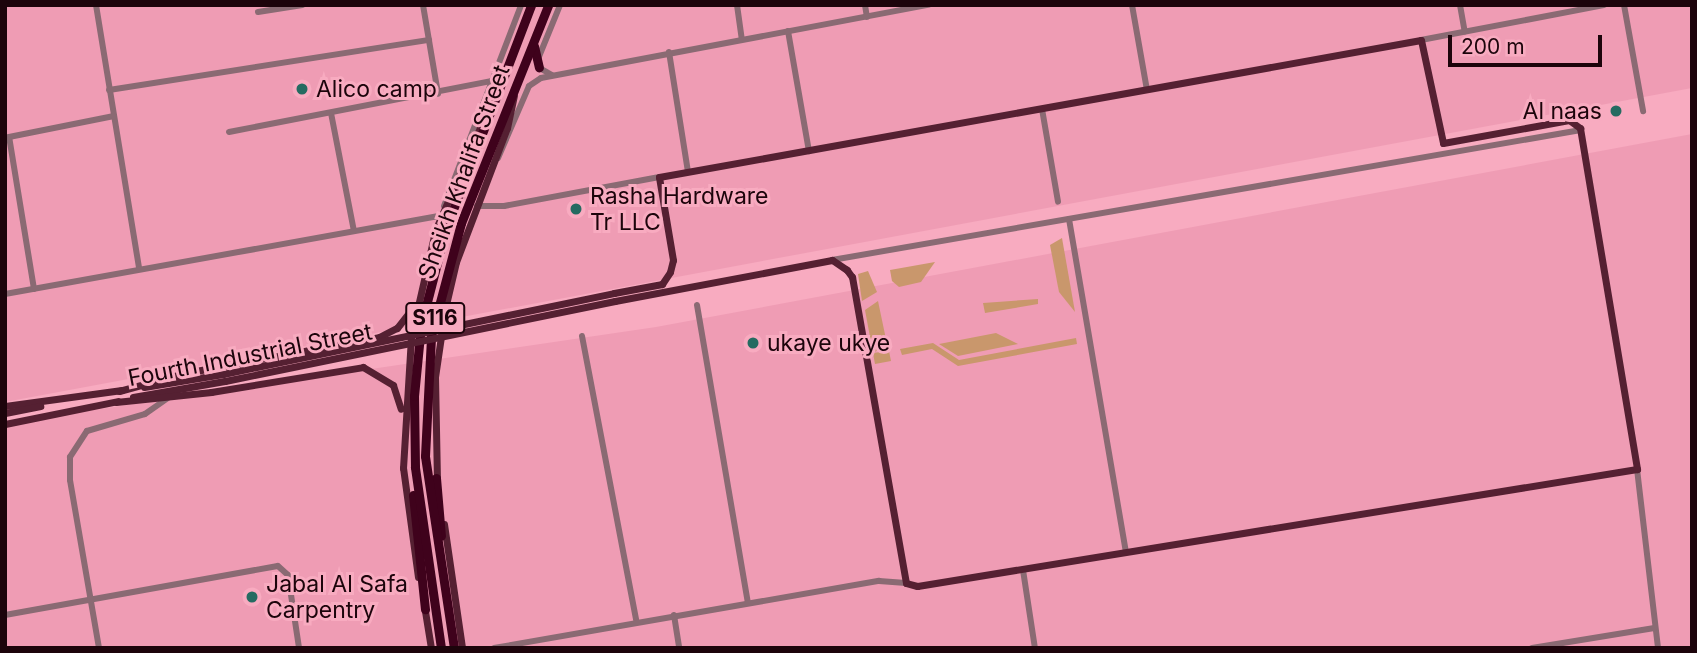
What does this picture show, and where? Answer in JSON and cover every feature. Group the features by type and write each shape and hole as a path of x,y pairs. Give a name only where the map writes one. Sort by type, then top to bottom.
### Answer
{"highway":[{"name":"Sheikh Khalifa Street","path":"441,648 416,480 414,396 425,306 446,228 531,5"},
{"name":"Sheikh Khalifa Street","path":"454,648 425,456 431,336 451,253 548,5"},
{"path":"534,41 539,67"},
{"path":"436,478 442,573"},
{"path":"416,480 412,500 426,614"}],"main road":[{"path":"659,177 1421,40 1443,143 1569,120 1581,130 1637,469 923,586 906,583 852,277 832,260"},
{"path":"429,648 426,614 405,492 403,428 417,299 442,213 504,79"},
{"path":"461,648 436,478 437,351 456,262 510,121 515,88"},
{"name":"Fourth Industrial Street","path":"615,297 662,284 673,260 659,177"},
{"name":"Fourth Industrial Street","path":"5,426 224,377 615,297 832,260"},
{"path":"120,391 185,373 379,337 402,323 417,299"},
{"path":"116,402 169,397 363,367 393,385 403,428"},
{"name":"Fourth Industrial Street","path":"5,404 50,402 224,377"},
{"path":"5,415 50,402"}],"street":[{"path":"96,5 139,270"},
{"path":"258,12 302,5"},
{"path":"423,5 438,94"},
{"path":"5,294 442,213 522,5"},
{"path":"552,75 539,67 539,56 560,5"},
{"path":"737,5 742,39"},
{"path":"865,5 867,17"},
{"path":"492,169 529,86 552,75 929,5"},
{"path":"1132,5 1147,90"},
{"path":"1460,5 1465,32"},
{"path":"1421,40 1604,5"},
{"path":"1624,5 1643,111"},
{"path":"788,31 809,151"},
{"path":"110,90 429,40"},
{"path":"669,52 688,172"},
{"path":"229,132 469,89 492,81"},
{"path":"469,89 484,101"},
{"path":"1042,109 1058,202"},
{"path":"331,113 354,231"},
{"path":"34,289 9,137 114,116"},
{"path":"832,260 1581,130"},
{"path":"477,206 504,206 659,177"},
{"path":"1069,219 1126,551"},
{"path":"697,305 748,603"},
{"path":"582,336 636,620"},
{"path":"99,648 69,472 73,449 94,427 145,414 169,397"},
{"path":"1637,469 1658,648"},
{"path":"5,615 281,567 288,575 299,648"},
{"path":"1023,570 1035,648"},
{"path":"494,648 636,620 878,581 906,583"},
{"path":"674,615 679,648"},
{"path":"1532,648 1654,628"}],"shaded area":[{"path":"5,5 1692,5 1692,88 5,402"},
{"path":"1692,134 1692,648 5,648 5,423 656,327"},
{"path":"1062,238 1075,312 1059,292 1050,245"},
{"path":"935,262 921,282 899,287 892,281 890,270"},
{"path":"868,271 877,292 862,301 858,274"},
{"path":"1038,299 1038,304 985,313 983,303"},
{"path":"878,301 887,344 873,353 889,351 891,361 875,364 865,310"},
{"path":"996,333 1018,344 958,356 939,344"},
{"path":"1076,338 1077,344 958,366 932,349 902,355 900,349 933,343 959,360"}],"place":[{"name":"Alico camp","path":"302,89"},
{"name":"Al naas","path":"1616,111"},
{"name":"Rasha Hardware Tr LLC","path":"576,209"},
{"name":"ukaye ukye","path":"753,343"},
{"name":"Jabal Al Safa Carpentry","path":"252,597"}]}
